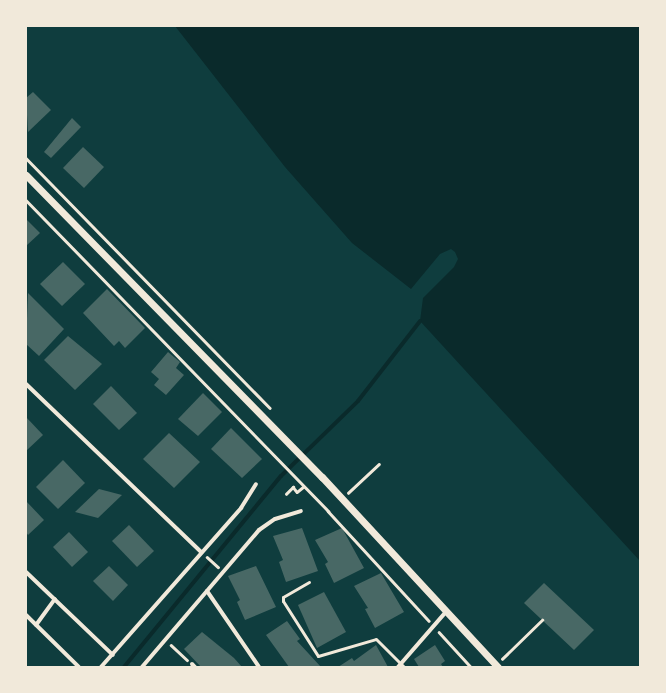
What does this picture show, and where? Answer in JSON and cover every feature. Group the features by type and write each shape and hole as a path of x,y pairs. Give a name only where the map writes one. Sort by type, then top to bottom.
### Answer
{"street":[{"path":"26,175 322,477 445,613 497,666"},
{"path":"26,384 201,552"},
{"path":"101,667 241,508 256,484"},
{"path":"142,667 259,530 275,519 300,511"},
{"path":"26,572 113,655"},
{"path":"207,591 259,667"},
{"path":"36,625 54,599"},
{"path":"398,667 403,665 445,613"},
{"path":"26,615 79,667"}],"lane":[{"path":"309,582 283,597 283,601 318,656 376,639 403,665"}],"path":[{"path":"26,158 276,414"},
{"path":"26,200 269,453 308,491 425,616"},
{"path":"353,489 379,464"},
{"path":"286,494 293,487 297,492 303,486"},
{"path":"206,556 219,567"},
{"path":"497,666 542,620"},
{"path":"439,632 471,667"},
{"path":"165,640 193,666"}],"water":[{"path":"175,26 640,26 640,561 420,321 423,298 454,267 458,259 455,252 451,249 440,254 411,289 352,243 285,167"}],"building":[{"path":"33,92 51,110 28,132 26,98"},
{"path":"72,118 81,127 51,158 44,152"},
{"path":"83,147 104,167 84,188 63,168"},
{"path":"26,219 40,233 26,246"},
{"path":"63,262 85,284 62,306 40,284"},
{"path":"107,289 145,328 125,348 119,341 114,346 83,313"},
{"path":"28,293 64,329 39,356 26,344"},
{"path":"68,336 102,364 75,390 44,360"},
{"path":"168,352 180,362 176,368 184,375 166,395 154,385 159,379 151,372"},
{"path":"111,386 137,413 119,430 93,404"},
{"path":"203,393 222,412 198,436 178,419"},
{"path":"26,417 43,435 26,451"},
{"path":"231,428 262,459 242,478 211,449"},
{"path":"169,433 200,462 174,488 143,459"},
{"path":"63,460 85,483 58,509 36,487"},
{"path":"99,489 122,495 98,518 75,512"},
{"path":"26,501 44,520 28,535 26,532"},
{"path":"129,525 154,551 137,567 112,541"},
{"path":"302,528 318,571 286,582 279,562 283,560 273,536"},
{"path":"342,528 364,568 334,583 325,564 328,562 315,540"},
{"path":"69,532 88,552 72,567 53,547"},
{"path":"109,566 128,585 113,601 93,581"},
{"path":"256,566 276,607 245,620 237,602 240,600 228,576"},
{"path":"381,573 404,612 375,628 365,609 368,608 354,586"},
{"path":"544,583 594,630 574,650 524,603"},
{"path":"324,592 346,632 317,648 298,605"},
{"path":"287,621 300,639 297,641 321,667 289,667 266,635"},
{"path":"202,632 234,658 242,667 201,667 184,649"},
{"path":"376,645 388,667 338,667 352,658 354,661"},
{"path":"435,645 445,661 441,664 443,667 419,667 414,659"}],"waterway":[{"path":"124,667 281,476 358,401 420,321"}]}
